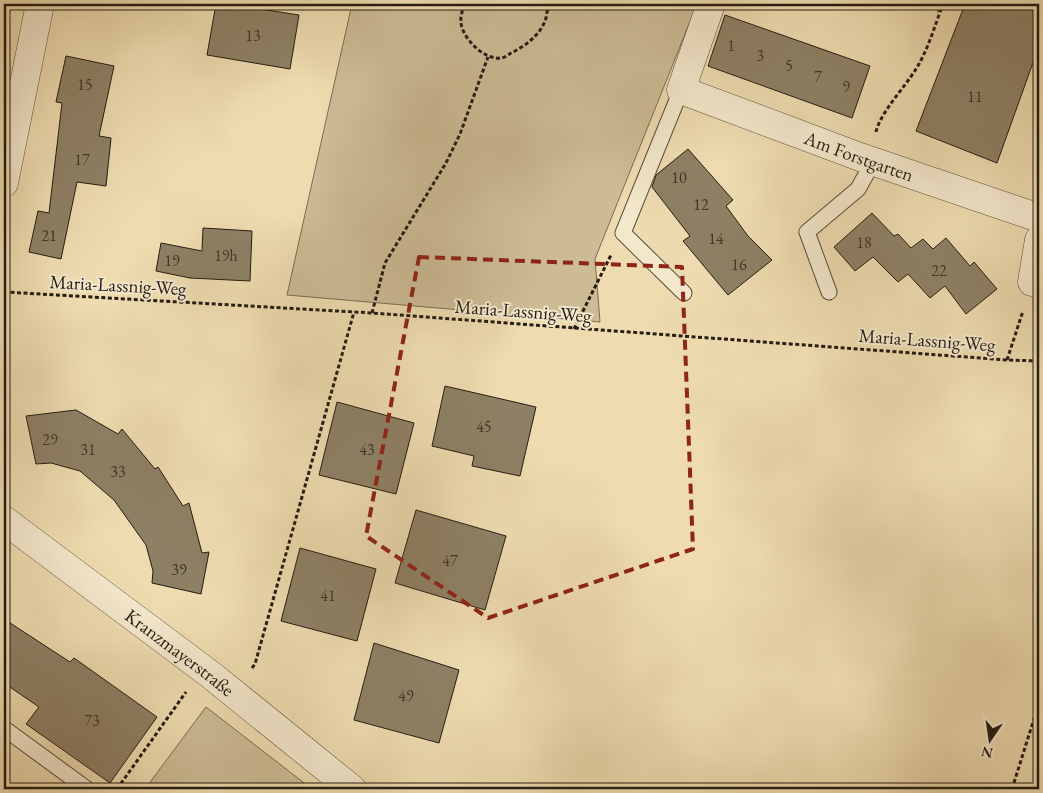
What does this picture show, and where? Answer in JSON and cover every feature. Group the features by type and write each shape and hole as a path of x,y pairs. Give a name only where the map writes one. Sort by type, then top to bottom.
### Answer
{"street":[{"path":"4,183 40,4"},
{"path":"681,90 711,4"},
{"name":"Am Forstgarten","path":"681,90 873,162 1039,218"},
{"path":"1032,282 1039,240"},
{"name":"Kranzmayerstraße","path":"4,520 232,692 352,789"}],"lane":[{"path":"681,90 623,233 684,293"},
{"path":"829,292 807,232 858,189 873,162"},
{"path":"5,729 87,789"}],"path":[{"path":"464,4 460,22 470,42 488,57 502,58 522,48 540,32 548,11 547,4"},
{"path":"937,4 940,13"},
{"path":"873,162 873,143 878,124 918,67 943,4"},
{"path":"372,313 385,263 446,163 460,134 488,57"},
{"path":"574,328 623,233"},
{"path":"1007,360 1032,282"},
{"name":"Maria-Lassnig-Weg","path":"4,292 372,313 1039,361"},
{"path":"232,692 255,664 354,312"},
{"path":"116,789 188,688"},
{"path":"1012,789 1037,717 1039,703"}],"highlighted area":[{"path":"419,257 682,267 693,549 488,618 366,536"}],"shaded area":[{"path":"352,4 697,4 595,259 600,322 287,295"},
{"path":"206,707 312,789 145,789"}],"building":[{"path":"216,4 228,4 299,15 290,69 207,55"},
{"path":"965,4 1039,4 1039,46 997,163 916,131"},
{"path":"725,15 870,66 852,118 708,66"},
{"path":"66,56 114,66 99,136 111,138 106,186 77,182 61,259 29,252 38,211 49,213 62,103 56,102"},
{"path":"688,149 733,200 726,206 748,236 772,260 728,295 683,241 690,236 652,187 656,175"},
{"path":"872,213 894,236 898,234 911,248 923,239 933,249 946,238 970,266 974,262 997,289 966,314 945,286 930,298 908,274 898,282 873,257 855,271 834,247"},
{"path":"203,228 252,231 250,281 190,278 156,271 161,243 202,251"},
{"path":"445,386 536,407 520,476 472,466 474,456 432,446"},
{"path":"337,402 414,423 396,494 319,475"},
{"path":"76,410 118,434 122,429 155,469 158,467 183,506 189,503 202,553 209,552 201,594 152,583 153,571 146,545 114,500 80,471 51,463 36,464 26,416"},
{"path":"416,510 506,536 485,610 395,583"},
{"path":"300,548 376,569 357,641 281,621"},
{"path":"4,619 70,662 74,658 157,717 110,783 26,724 39,707 4,683"},
{"path":"374,643 459,670 439,743 354,720"}]}
